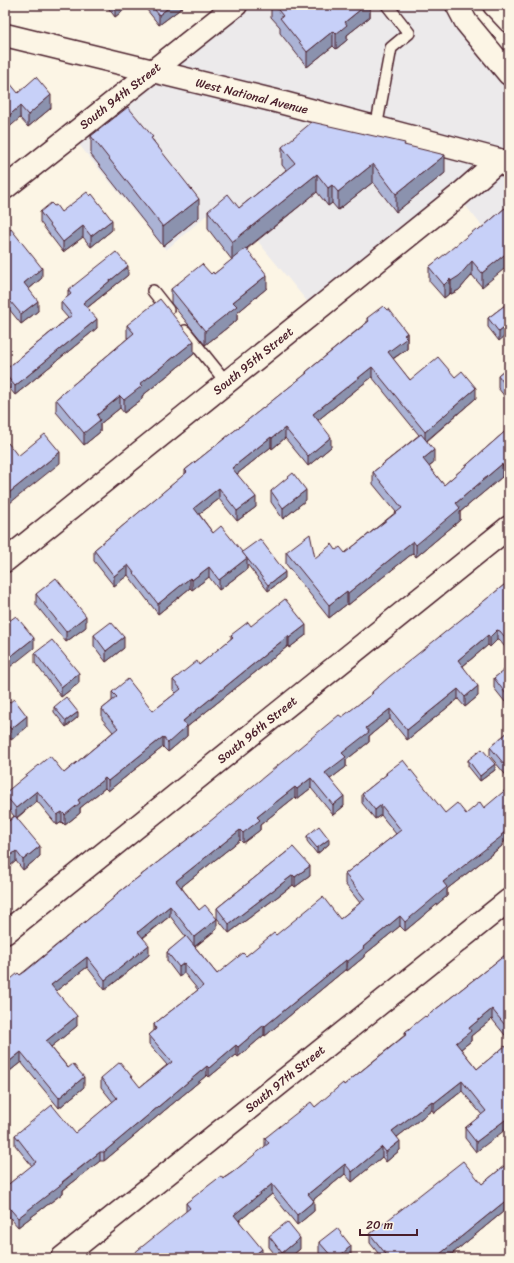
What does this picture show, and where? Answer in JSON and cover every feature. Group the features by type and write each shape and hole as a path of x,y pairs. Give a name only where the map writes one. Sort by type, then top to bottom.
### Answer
{"street":[{"name":"South 94th Street","path":"5,188 236,5"},
{"path":"457,5 466,22 509,74"},
{"path":"494,5 509,22"},
{"name":"West National Avenue","path":"5,34 506,160"},
{"name":"South 95th Street","path":"5,561 458,196 506,160"},
{"name":"South 96th Street","path":"5,933 509,527"},
{"name":"South 97th Street","path":"62,1258 509,900"}],"lane":[{"path":"376,128 391,48 409,33 387,5"},
{"path":"153,292 226,382"}],"shaded area":[{"path":"236,5 457,5 509,74 509,260 458,196 315,311 224,200 166,250 71,135"}],"building":[{"path":"151,5 172,5 159,15"},
{"path":"274,5 366,5 345,22 347,25 336,34 333,31 307,52 280,18 283,16"},
{"path":"5,77 18,93 36,77 51,95 28,115 20,106 5,119"},
{"path":"128,107 153,137 151,138 199,199 163,227 91,136"},
{"path":"312,122 405,143 404,145 445,155 396,194 373,164 338,192 332,185 328,188 317,174 232,242 208,211 228,194 239,208 295,163 282,147"},
{"path":"87,192 90,196 92,194 112,220 91,236 83,226 63,242 40,212 51,203 54,206 56,205 61,212"},
{"path":"505,208 509,210 509,251 482,273 472,261 459,276 451,281 450,279 444,285 429,267 476,229 478,231"},
{"path":"11,229 42,268 24,283 38,301 21,314 5,295 5,234"},
{"path":"246,248 267,275 233,302 237,306 205,331 171,289 202,264 211,274 213,272 214,274"},
{"path":"116,252 128,266 83,303 97,319 15,386 5,374 5,370 72,315 61,302 71,294 68,290"},
{"path":"160,299 194,341 140,384 142,386 124,400 120,396 97,415 100,420 84,433 56,399 134,333 127,325"},
{"path":"509,302 509,324 499,332 488,318"},
{"path":"383,306 387,310 389,309 407,333 404,335 407,338 388,352 410,380 438,357 455,377 462,371 476,388 425,432 372,367 313,414 331,437 308,456 285,428 272,438 271,437 232,468 256,497 237,511 219,488 194,508 213,533 221,526 247,558 219,580 209,567 192,580 190,578 158,604 128,565 114,576 94,550 187,472 185,470 307,373 306,372 369,321 367,318"},
{"path":"509,366 509,390 498,375"},
{"path":"509,428 509,461 503,466 502,464 456,503 460,508 416,545 413,541 348,593 347,591 329,605 286,552 310,534 315,558 332,544 336,550 340,547 345,553 402,508 373,472 421,434 434,450 423,459 444,485"},
{"path":"45,434 60,452 5,496 5,445 8,443 18,456"},
{"path":"293,473 306,490 283,508 271,491"},
{"path":"260,539 285,572 268,585 242,552"},
{"path":"56,578 86,616 66,632 36,594"},
{"path":"509,581 509,642 500,631 497,630 490,637 488,635 458,660 478,686 465,697 458,689 407,730 390,709 366,728 369,732 342,753 346,757 325,773 344,796 333,805 311,778 297,789 295,787 257,817 260,820 243,833 240,830 176,881 199,910 205,905 217,919 194,937 170,906 138,932 149,945 105,980 87,957 51,985 77,1016 46,1041 68,1068 73,1064 84,1077 59,1098 21,1052 5,1065 5,984 18,973 20,975 26,971 115,897 114,896 197,832 339,715 342,717 373,693 372,692 389,677"},
{"path":"285,599 306,625 289,638 288,636 183,721 187,726 168,743 163,737 108,781 105,778 78,800 80,803 65,815 62,812 57,815 37,791 16,808 5,795 5,793 50,756 64,773 118,728 102,709 117,697 112,692 128,679 153,711 181,689 173,680 197,661 199,665 233,637 231,635 248,622 251,626"},
{"path":"16,616 34,638 5,661 5,621 7,619 9,621"},
{"path":"111,622 124,637 106,651 94,635"},
{"path":"52,640 79,673 61,687 35,653"},
{"path":"508,667 509,668 509,698 494,678"},
{"path":"66,697 78,712 66,721 54,707"},
{"path":"14,699 27,716 11,729 5,722 5,706"},
{"path":"509,731 509,770 490,747"},
{"path":"482,749 495,764 480,776 468,760"},
{"path":"403,760 445,813 457,803 466,814 480,802 484,808 509,787 509,829 443,882 447,887 405,922 400,916 347,962 346,960 238,1047 236,1045 209,1068 207,1066 104,1152 100,1152 18,1218 5,1203 5,1187 36,1162 15,1135 52,1105 75,1133 117,1098 101,1078 120,1062 140,1087 172,1062 149,1035 156,1029 154,1024 203,986 184,963 179,967 167,952 186,936 217,974 243,953 246,956 274,933 276,935 323,897 340,919 365,899 345,874 401,830 381,805 375,810 362,794"},
{"path":"15,816 40,846 23,860 16,851 5,860 5,824"},
{"path":"319,826 329,839 317,848 307,836"},
{"path":"293,847 310,866 295,877 293,875 229,924 217,908"},
{"path":"509,952 509,1030 492,1009 469,1028 471,1031 456,1043 477,1069 505,1046 509,1051 509,1117 476,1142 465,1128 486,1111 462,1081 434,1103 432,1101 392,1131 400,1141 386,1152 382,1147 352,1172 345,1164 308,1194 314,1201 297,1215 272,1184 234,1215 262,1249 251,1258 128,1258 190,1208 186,1203 221,1176 223,1179 233,1172 269,1143 265,1138 311,1102 315,1107 343,1083 344,1085 407,1034 405,1032"},
{"path":"463,1161 482,1184 509,1162 509,1198 435,1258 389,1258 370,1234"},
{"path":"287,1222 300,1238 282,1253 269,1236"},
{"path":"337,1228 351,1246 337,1258 333,1258 319,1242"}]}
